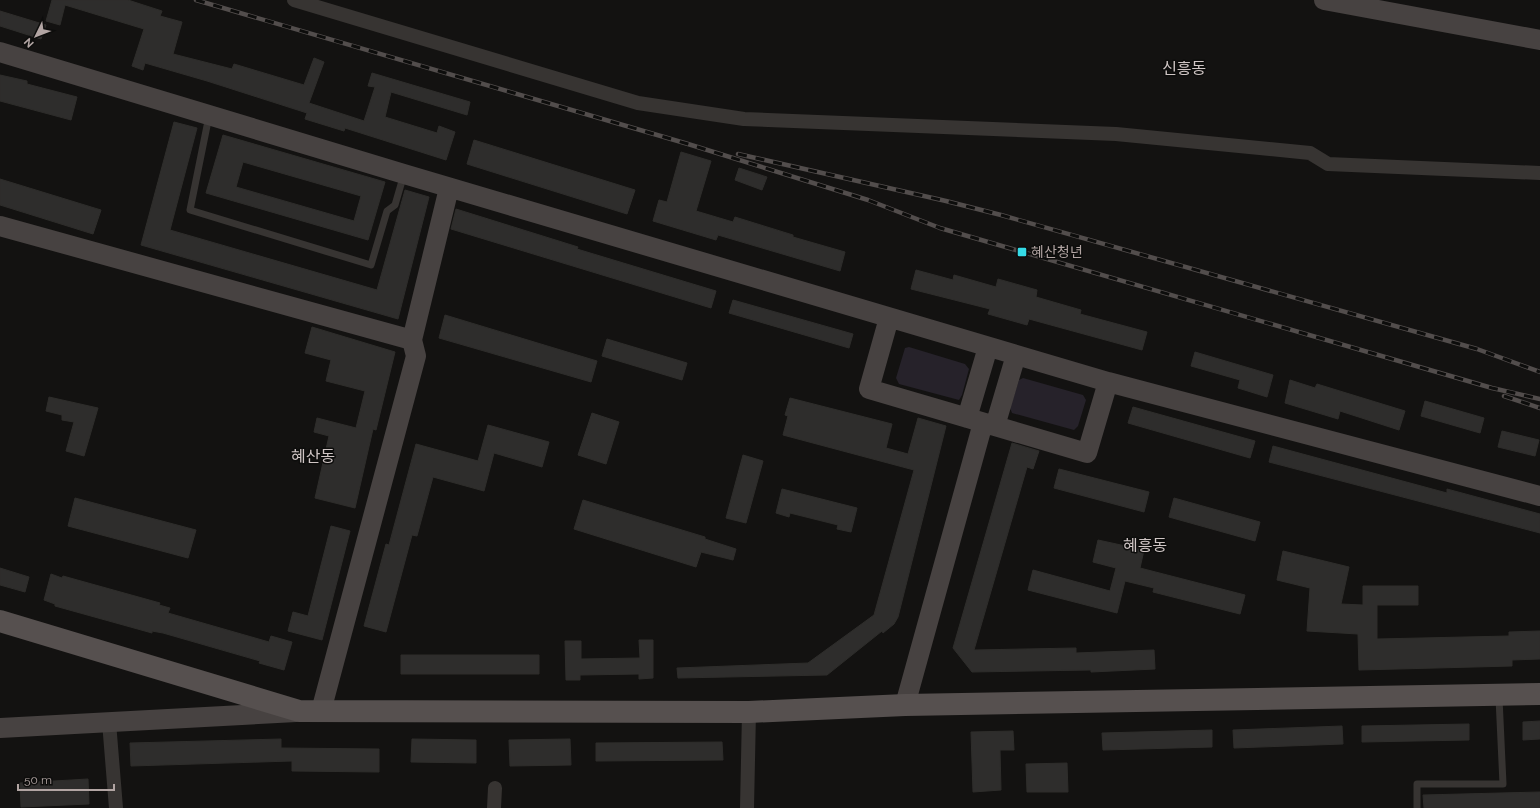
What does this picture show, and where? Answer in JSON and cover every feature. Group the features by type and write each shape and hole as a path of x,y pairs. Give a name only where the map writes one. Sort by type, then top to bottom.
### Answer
{"main road":[{"path":"1324,0 1540,40"},
{"path":"0,52 449,188 1108,382 1540,496"},
{"path":"320,711 416,356 412,340 449,188"},
{"path":"0,226 412,340"},
{"path":"890,318 869,389 1087,453 1108,382"},
{"path":"905,705 982,422 988,347"},
{"path":"982,422 1016,355"},
{"path":"0,621 299,712"},
{"path":"0,728 320,711 749,712 905,705 1540,694"}],"street":[{"path":"294,0 638,103 744,120 1116,134 1310,153 1328,164 1540,173"},
{"path":"747,808 749,712"},
{"path":"109,722 116,808"},
{"path":"494,808 495,788"}],"lane":[{"path":"209,115 190,210 213,217 372,265 387,211 395,205 404,174"},
{"path":"1418,808 1417,784 1503,784 1499,695"}],"shaded area":[{"path":"909,347 965,364 969,369 962,395 959,400 899,384 896,378 905,348"},
{"path":"1023,378 1083,395 1086,400 1078,426 1074,430 1012,413 1010,408 1019,380"}],"building":[{"path":"52,0 128,0 162,11 160,16 182,22 173,54 232,69 234,64 304,85 314,58 324,62 309,103 364,121 375,87 368,86 372,73 470,102 467,115 391,92 385,117 437,133 439,126 455,132 446,160 345,128 344,131 305,119 307,113 207,81 145,63 143,70 132,66 144,29 65,5 60,25 46,21"},
{"path":"0,11 46,25 41,39 0,26"},
{"path":"0,75 27,81 27,84 77,97 71,120 0,101"},
{"path":"174,122 197,128 170,230 377,290 405,190 429,197 398,319 141,245"},
{"path":"223,135 385,182 368,240 206,193","holes":["243,162 361,196 354,221 236,187"]},
{"path":"474,140 635,190 627,214 467,164"},
{"path":"681,152 711,161 696,211 733,222 735,217 793,235 793,237 845,252 840,271 718,235 716,240 653,221 659,200 667,202"},
{"path":"739,168 767,177 762,190 735,180"},
{"path":"0,179 101,210 93,234 0,205"},
{"path":"456,209 578,247 577,249 716,291 711,308 451,229"},
{"path":"916,270 953,280 954,275 996,287 998,279 1037,290 1036,297 1081,310 1080,314 1147,332 1142,350 1029,319 1027,325 988,314 990,309 911,289"},
{"path":"733,300 853,334 849,348 729,313"},
{"path":"445,315 597,361 591,382 439,338"},
{"path":"312,327 395,352 376,430 373,429 355,508 315,498 329,436 314,432 317,418 356,428 365,391 326,381 331,360 305,353"},
{"path":"607,339 687,363 682,380 602,356"},
{"path":"1195,352 1273,375 1267,397 1238,388 1240,380 1191,366"},
{"path":"1290,380 1315,388 1317,384 1405,411 1399,430 1340,411 1338,419 1285,403"},
{"path":"49,397 98,408 84,456 66,451 74,422 62,420 62,415 46,411"},
{"path":"790,398 892,424 886,448 908,454 918,418 946,426 898,617 894,624 883,633 882,631 827,675 678,678 677,668 808,663 874,615 914,470 783,435 788,416 785,415"},
{"path":"1425,401 1484,418 1480,433 1421,416"},
{"path":"1133,407 1255,441 1250,458 1128,423"},
{"path":"592,413 619,422 606,464 578,455"},
{"path":"488,425 549,442 542,467 494,453 484,491 433,477 417,536 412,535 386,632 364,626 386,544 389,545 416,444 478,461"},
{"path":"1502,431 1539,440 1535,456 1498,447"},
{"path":"1012,443 1039,451 1033,469 1027,467 974,650 1076,648 1076,653 1154,650 1155,669 1091,672 1091,670 972,672 953,648"},
{"path":"1273,446 1447,493 1447,489 1540,514 1540,533 1269,462"},
{"path":"743,455 763,461 746,523 726,518"},
{"path":"1059,469 1149,492 1144,512 1054,488"},
{"path":"782,489 857,508 851,532 837,529 838,525 790,513 789,517 776,513"},
{"path":"75,498 196,530 188,558 68,526"},
{"path":"1174,498 1260,522 1255,541 1169,517"},
{"path":"583,500 705,537 705,539 736,549 733,560 701,552 696,567 574,529"},
{"path":"331,526 350,531 322,640 288,631 293,612 308,616"},
{"path":"1098,540 1144,550 1140,568 1245,595 1240,614 1153,592 1154,588 1125,581 1117,613 1028,590 1033,570 1110,591 1116,568 1093,562"},
{"path":"1283,551 1349,567 1341,604 1363,605 1363,586 1418,586 1418,605 1377,605 1377,639 1509,636 1509,632 1540,631 1540,659 1512,660 1512,666 1359,670 1358,634 1307,631 1310,588 1277,580"},
{"path":"0,568 29,577 25,592 0,585"},
{"path":"51,574 160,603 159,605 170,608 168,613 269,642 271,636 292,642 284,670 259,663 260,661 163,633 152,631 152,633 55,606 55,604 44,600"},
{"path":"639,640 653,640 653,678 639,679 639,674 580,675 580,680 566,680 565,641 581,641 581,659 640,658"},
{"path":"401,655 539,655 539,674 401,674"},
{"path":"1540,721 1540,739 1523,740 1523,722"},
{"path":"1469,724 1469,740 1362,742 1362,726"},
{"path":"1342,726 1343,744 1234,748 1233,730"},
{"path":"1212,730 1212,747 1103,750 1102,733"},
{"path":"1013,731 1014,750 1000,750 1001,790 973,792 971,732"},
{"path":"281,739 281,748 379,749 379,772 292,771 292,761 131,766 130,743"},
{"path":"412,739 476,740 476,763 411,762"},
{"path":"570,739 571,765 510,766 509,740"},
{"path":"722,742 723,760 596,761 596,743"},
{"path":"1067,763 1068,792 1027,792 1026,764"},
{"path":"88,779 89,804 21,807 20,783"},
{"path":"1540,792 1540,808 1424,808 1423,795"}],"railway":[{"path":"196,0 688,144 868,200 940,228 1492,388 1540,399"},
{"path":"738,154 946,201 1001,215 1477,349 1540,372"},
{"path":"1504,396 1540,408"}],"place":[{"name":"혜산청년","path":"1022,252"}],"district":[{"name":"신흥동","path":"1184,68"},
{"name":"혜산동","path":"313,456"},
{"name":"혜흥동","path":"1145,545"}]}
